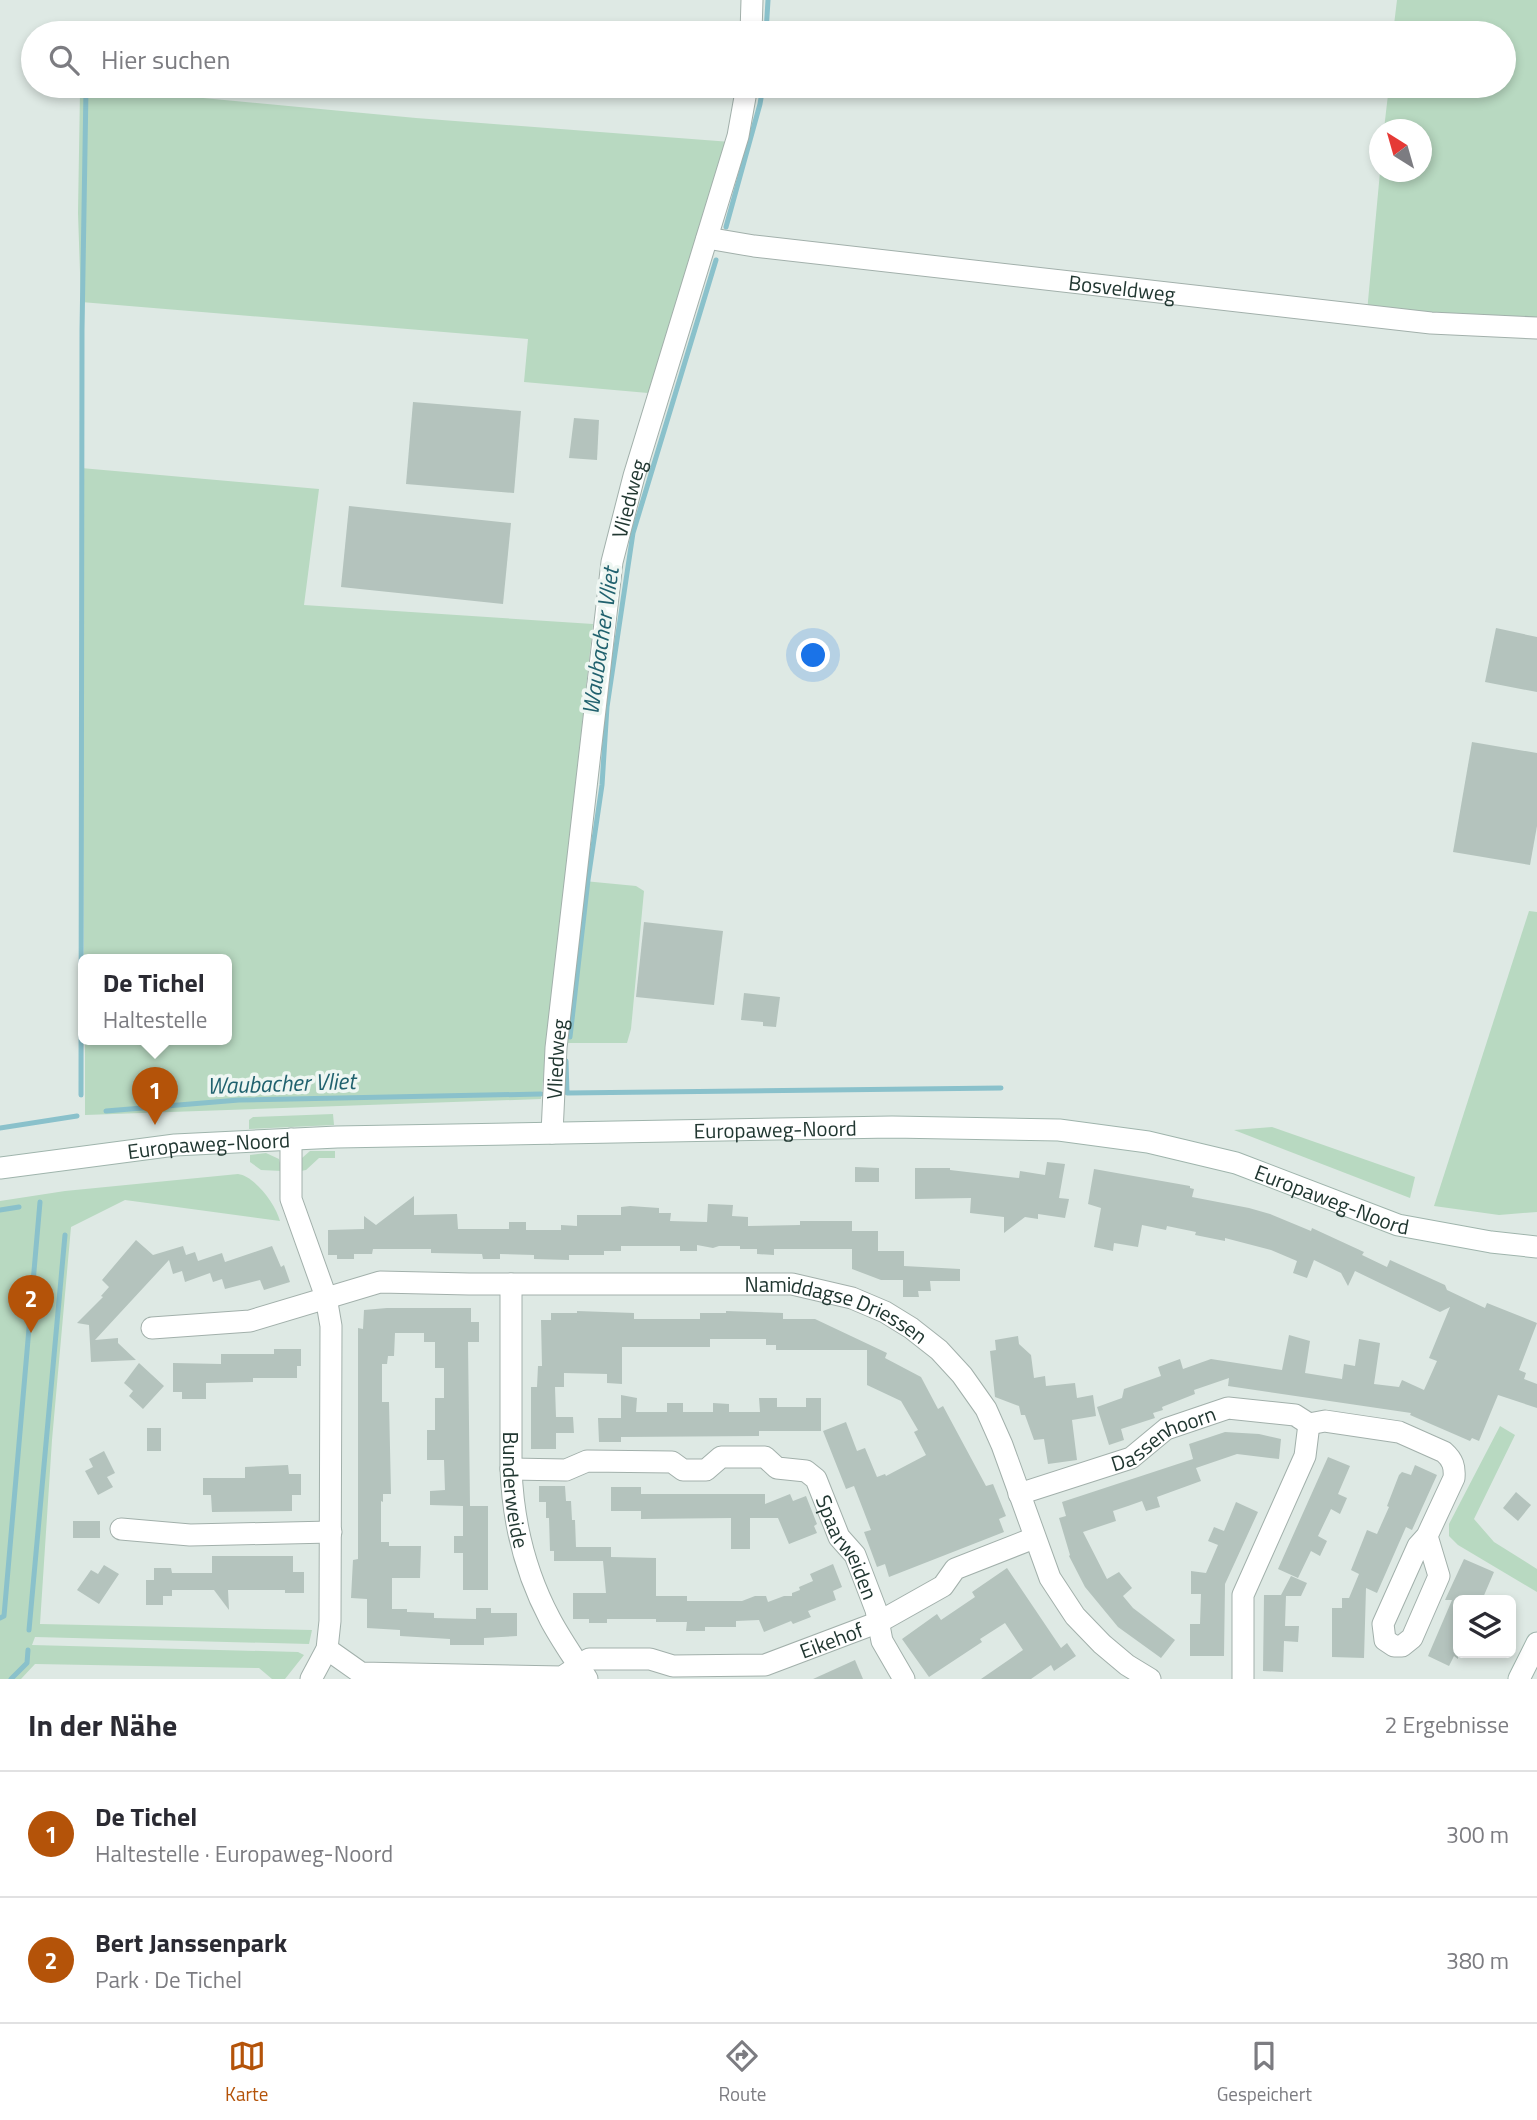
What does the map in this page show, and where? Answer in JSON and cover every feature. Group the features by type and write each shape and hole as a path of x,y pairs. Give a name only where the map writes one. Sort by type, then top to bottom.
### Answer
{"street":[{"path":"751,21 752,0"},
{"name":"Vliedweg","path":"552,1133 562,987 612,562 634,476 738,136 745,98"},
{"name":"Bosveldweg","path":"707,238 754,246 1324,312 1431,323 1537,328"},
{"name":"Europaweg-Noord","path":"0,1168 175,1145 291,1139 969,1127 1059,1130 1116,1136 1187,1150 1236,1163 1398,1224 1491,1242 1537,1247"},
{"path":"291,1139 291,1199 326,1297 331,1326 330,1621 327,1649 311,1679"},
{"name":"Namiddagse Driessen","path":"152,1328 250,1321 380,1282 792,1284 852,1298 885,1312 911,1328 939,1350 962,1374 985,1409 1002,1446 1050,1578 1075,1616 1102,1644 1127,1665 1150,1679"},
{"name":"Bunderweide","path":"511,1284 512,1499 526,1561 551,1621 583,1672"},
{"name":"Dassenhoorn","path":"1019,1494 1131,1458 1166,1429 1228,1408 1294,1415 1309,1424 1325,1421 1399,1432 1444,1452 1453,1464 1454,1478 1427,1536"},
{"path":"1243,1679 1243,1595 1305,1455 1309,1424"},
{"name":"Spaarweiden","path":"511,1469 566,1470 587,1461 672,1462 684,1471 706,1470 721,1457 765,1457 777,1468 806,1471 816,1479 839,1537 855,1555 879,1622 882,1641 904,1679"},
{"path":"121,1529 190,1535 331,1532"},
{"name":"Eikehof","path":"327,1649 361,1673 411,1676 562,1677 583,1672 589,1659 650,1659 673,1666 765,1665 879,1622 943,1586 955,1569 1034,1538"},
{"path":"1519,1679 1537,1643"}],"green space":[{"path":"1397,0 1537,0 1537,321 1367,312 1379,182 1432,182 1432,119 1385,119 1388,98 1516,98 1516,21 1394,21"},
{"path":"80,98 204,98 416,118 731,142 656,387 648,393 524,382 528,339 81,302 78,213"},
{"path":"81,468 319,489 304,605 593,624 541,1099 85,1115 85,1045 232,1045 232,954 84,954"},
{"path":"584,881 636,886 644,891 631,1029 627,1043 562,1043"},
{"path":"1529,911 1537,912 1537,1212 1499,1215 1434,1206"},
{"path":"333,1114 334,1125 249,1129 249,1120 253,1117"},
{"path":"1272,1127 1415,1177 1410,1198 1234,1130"},
{"path":"310,1151 335,1151 335,1158 319,1158 306,1170 301,1171 302,1158"},
{"path":"266,1153 279,1159 282,1171 261,1170 250,1162 250,1155"},
{"path":"238,1174 251,1180 264,1192 280,1221 125,1200 71,1227 52,1440 40,1624 312,1630 309,1644 35,1637 32,1645 298,1652 304,1655 285,1679 272,1679 259,1668 35,1664 21,1679 0,1679 0,1201 65,1191"},
{"path":"1500,1426 1515,1435 1474,1519 1494,1542 1537,1569 1537,1592 1458,1545 1449,1536 1449,1524"}],"building":[{"path":"413,402 521,411 514,493 406,484"},
{"path":"574,418 599,420 597,460 569,458"},
{"path":"349,506 511,523 503,604 341,587"},
{"path":"1496,628 1537,637 1537,692 1485,682"},
{"path":"1472,742 1537,753 1537,826 1530,865 1453,852"},
{"path":"644,922 723,931 714,1005 636,997"},
{"path":"744,993 780,997 776,1027 763,1026 763,1022 741,1020"},
{"path":"1047,1162 1065,1164 1059,1198 1069,1199 1065,1218 1038,1214 1038,1219 1025,1217 1004,1233 1004,1217 970,1213 971,1198 915,1199 915,1168 950,1168 1019,1178 1020,1171 1045,1175"},
{"path":"855,1167 879,1168 879,1182 855,1182"},
{"path":"1094,1169 1190,1186 1194,1189 1192,1197 1249,1208 1311,1231 1312,1228 1364,1252 1362,1255 1387,1267 1390,1260 1445,1285 1447,1290 1485,1308 1487,1303 1537,1323 1519,1370 1526,1373 1524,1379 1537,1384 1537,1408 1498,1395 1479,1441 1472,1438 1470,1441 1410,1415 1411,1413 1228,1386 1229,1378 1194,1390 1195,1394 1162,1407 1163,1410 1153,1413 1155,1418 1121,1429 1124,1440 1109,1445 1097,1407 1122,1398 1124,1389 1161,1376 1158,1367 1180,1359 1183,1369 1211,1359 1282,1370 1289,1335 1310,1341 1305,1373 1342,1379 1344,1364 1355,1366 1359,1339 1380,1343 1374,1384 1399,1387 1402,1380 1424,1390 1437,1361 1429,1358 1450,1307 1440,1312 1355,1271 1348,1286 1341,1273 1314,1260 1307,1278 1293,1273 1297,1261 1271,1250 1225,1238 1225,1241 1195,1235 1196,1232 1167,1226 1166,1230 1142,1225 1138,1247 1114,1243 1113,1251 1094,1247 1101,1208 1088,1204"},
{"path":"414,1196 414,1215 457,1214 458,1229 509,1229 509,1222 526,1222 526,1230 561,1230 561,1225 577,1226 577,1215 621,1215 621,1207 630,1206 659,1208 659,1213 671,1213 670,1221 707,1222 708,1204 733,1205 732,1216 748,1217 748,1226 800,1225 800,1221 852,1221 852,1231 878,1231 878,1251 904,1251 904,1266 960,1269 960,1281 930,1281 931,1291 918,1291 919,1297 903,1297 903,1280 881,1280 852,1269 852,1249 774,1249 774,1255 757,1254 757,1249 740,1249 740,1246 713,1248 697,1245 697,1251 680,1251 680,1246 621,1246 621,1251 604,1251 604,1255 569,1255 569,1260 500,1254 500,1259 483,1259 482,1254 431,1253 431,1249 373,1249 372,1254 354,1254 354,1259 337,1259 337,1255 328,1255 328,1230 364,1229 364,1216 376,1225"},
{"path":"136,1240 153,1255 183,1246 186,1255 195,1252 198,1261 222,1253 225,1262 272,1246 281,1267 284,1265 290,1282 264,1290 260,1280 225,1289 222,1279 213,1282 210,1273 185,1282 182,1271 173,1274 169,1260 95,1340 118,1338 118,1343 136,1360 91,1362 89,1325 77,1323 103,1297 101,1296 109,1287 102,1280"},
{"path":"471,1308 471,1322 479,1322 479,1342 468,1342 470,1506 488,1506 488,1590 463,1590 463,1553 454,1553 454,1536 463,1536 463,1506 430,1505 430,1491 445,1490 444,1460 427,1460 427,1430 435,1430 435,1398 444,1398 444,1368 435,1368 435,1342 424,1342 424,1333 395,1333 394,1356 388,1356 387,1364 382,1364 382,1402 389,1402 391,1494 383,1494 383,1502 381,1501 381,1542 389,1542 389,1546 421,1546 420,1578 392,1578 392,1609 434,1613 434,1618 476,1619 476,1608 491,1608 491,1613 517,1613 517,1636 484,1638 484,1645 450,1645 450,1639 400,1636 400,1630 367,1628 367,1599 351,1598 353,1560 358,1559 358,1328 363,1329 364,1310"},
{"path":"726,1311 783,1313 783,1319 815,1319 887,1353 885,1358 921,1377 938,1409 943,1406 986,1486 993,1484 1006,1516 999,1519 1004,1532 889,1577 885,1564 877,1567 864,1532 871,1530 854,1486 846,1489 823,1431 846,1422 857,1451 865,1448 877,1477 886,1476 926,1455 914,1432 918,1430 901,1401 867,1385 867,1350 776,1350 776,1345 766,1345 766,1339 710,1339 710,1347 622,1347 622,1384 607,1383 607,1374 564,1373 564,1387 555,1387 556,1417 573,1417 574,1433 556,1433 556,1449 531,1449 531,1387 537,1387 538,1366 542,1366 541,1320 551,1320 551,1313 634,1313 634,1319 700,1319 700,1313"},
{"path":"1018,1336 1019,1344 1031,1355 1034,1378 1045,1376 1046,1386 1075,1383 1077,1398 1093,1395 1096,1416 1072,1420 1077,1460 1048,1464 1044,1439 1034,1440 1019,1406 995,1397 990,1351 996,1350 995,1340"},
{"path":"274,1349 301,1349 301,1366 297,1366 297,1378 253,1378 253,1382 206,1383 206,1399 182,1399 182,1392 173,1392 173,1363 221,1364 221,1354 274,1354"},
{"path":"139,1363 164,1386 143,1409 129,1396 133,1391 124,1383"},
{"path":"621,1395 637,1398 636,1412 667,1412 667,1403 683,1403 683,1412 713,1412 713,1403 729,1404 729,1412 760,1412 759,1398 777,1398 777,1407 806,1407 806,1398 821,1398 821,1431 759,1431 759,1436 621,1437 621,1442 599,1442 598,1418 621,1418"},
{"path":"147,1428 161,1428 161,1451 147,1451"},
{"path":"1225,1432 1259,1434 1281,1439 1279,1459 1237,1454 1196,1468 1201,1481 1157,1497 1160,1507 1146,1511 1142,1501 1113,1511 1116,1521 1083,1532 1107,1579 1119,1572 1132,1588 1123,1596 1133,1608 1175,1640 1161,1658 1118,1627 1085,1587 1069,1556 1059,1518 1066,1516 1062,1502 1193,1459 1189,1444"},
{"path":"104,1451 115,1473 107,1477 113,1487 98,1495 85,1471 93,1467 89,1459"},
{"path":"1328,1457 1350,1466 1338,1494 1347,1498 1340,1514 1331,1509 1318,1536 1327,1541 1320,1556 1311,1551 1298,1578 1278,1569"},
{"path":"288,1465 289,1474 301,1474 301,1495 292,1495 292,1511 212,1512 211,1495 203,1495 203,1478 245,1478 245,1467"},
{"path":"1415,1465 1437,1475 1412,1530 1406,1527 1377,1593 1366,1588 1364,1658 1332,1657 1332,1608 1342,1608 1342,1598 1349,1598 1359,1574 1351,1570 1367,1530 1377,1534 1399,1475 1402,1472 1411,1475"},
{"path":"539,1486 565,1486 566,1501 571,1501 572,1520 575,1520 576,1547 611,1547 611,1557 656,1558 656,1596 687,1596 687,1601 742,1601 755,1596 766,1596 768,1602 792,1596 792,1593 800,1590 799,1587 813,1581 810,1574 833,1564 842,1587 833,1591 836,1600 808,1611 811,1617 793,1624 791,1621 764,1632 759,1620 736,1621 736,1627 705,1627 705,1631 686,1631 687,1622 607,1619 607,1623 589,1623 589,1619 573,1619 573,1593 606,1593 603,1561 554,1561 554,1551 550,1551 546,1502 539,1502"},
{"path":"611,1487 641,1487 641,1494 765,1494 765,1504 790,1494 793,1501 806,1496 817,1524 814,1526 817,1533 789,1544 778,1518 750,1518 750,1549 731,1549 731,1518 641,1519 641,1511 611,1511"},
{"path":"1516,1492 1531,1505 1518,1521 1503,1508"},
{"path":"1236,1502 1258,1512 1225,1584 1224,1656 1190,1656 1190,1624 1200,1624 1201,1594 1191,1594 1191,1571 1206,1573 1218,1545 1208,1541 1214,1527 1224,1531"},
{"path":"73,1521 100,1521 100,1538 73,1538"},
{"path":"212,1556 293,1556 293,1572 304,1572 304,1593 285,1593 285,1590 228,1590 229,1610 214,1590 172,1590 172,1596 163,1596 163,1605 146,1605 146,1580 154,1580 154,1568 171,1568 172,1573 212,1573"},
{"path":"1464,1559 1494,1572 1484,1595 1453,1595 1453,1658 1449,1666 1428,1656 1452,1600 1445,1600"},
{"path":"104,1565 119,1574 99,1604 77,1590 91,1570 98,1574"},
{"path":"1007,1568 1061,1648 1067,1643 1076,1656 1054,1671 1051,1665 1031,1679 981,1679 1023,1650 1005,1623 980,1639 982,1642 929,1677 902,1639 937,1614 941,1620 975,1597 972,1592"},
{"path":"1291,1576 1307,1583 1301,1596 1286,1596 1285,1626 1299,1626 1298,1642 1284,1641 1283,1672 1263,1671 1264,1595 1281,1595"},
{"path":"855,1660 863,1679 813,1679"}],"waterway":[{"name":"Waubacher Vliet","path":"767,21 768,0"},
{"path":"81,954 82,331 86,98"},
{"name":"Waubacher Vliet","path":"726,227 761,98"},
{"name":"Waubacher Vliet","path":"570,1037 602,785 607,707 633,533 716,260"},
{"path":"81,1045 81,1095"},
{"path":"566,1061 567,1093 1001,1088"},
{"name":"Waubacher Vliet","path":"106,1111 239,1100 541,1094"},
{"name":"Waubacher Vliet","path":"0,1128 77,1116"},
{"path":"0,1618 4,1616 40,1202"},
{"path":"0,1210 19,1207"},
{"path":"29,1630 65,1235"},
{"path":"11,1679 27,1663 28,1650"}],"place":[{"name":"De Tichel","path":"155,1125"},
{"name":"Bert Janssenpark","path":"31,1333"}]}
